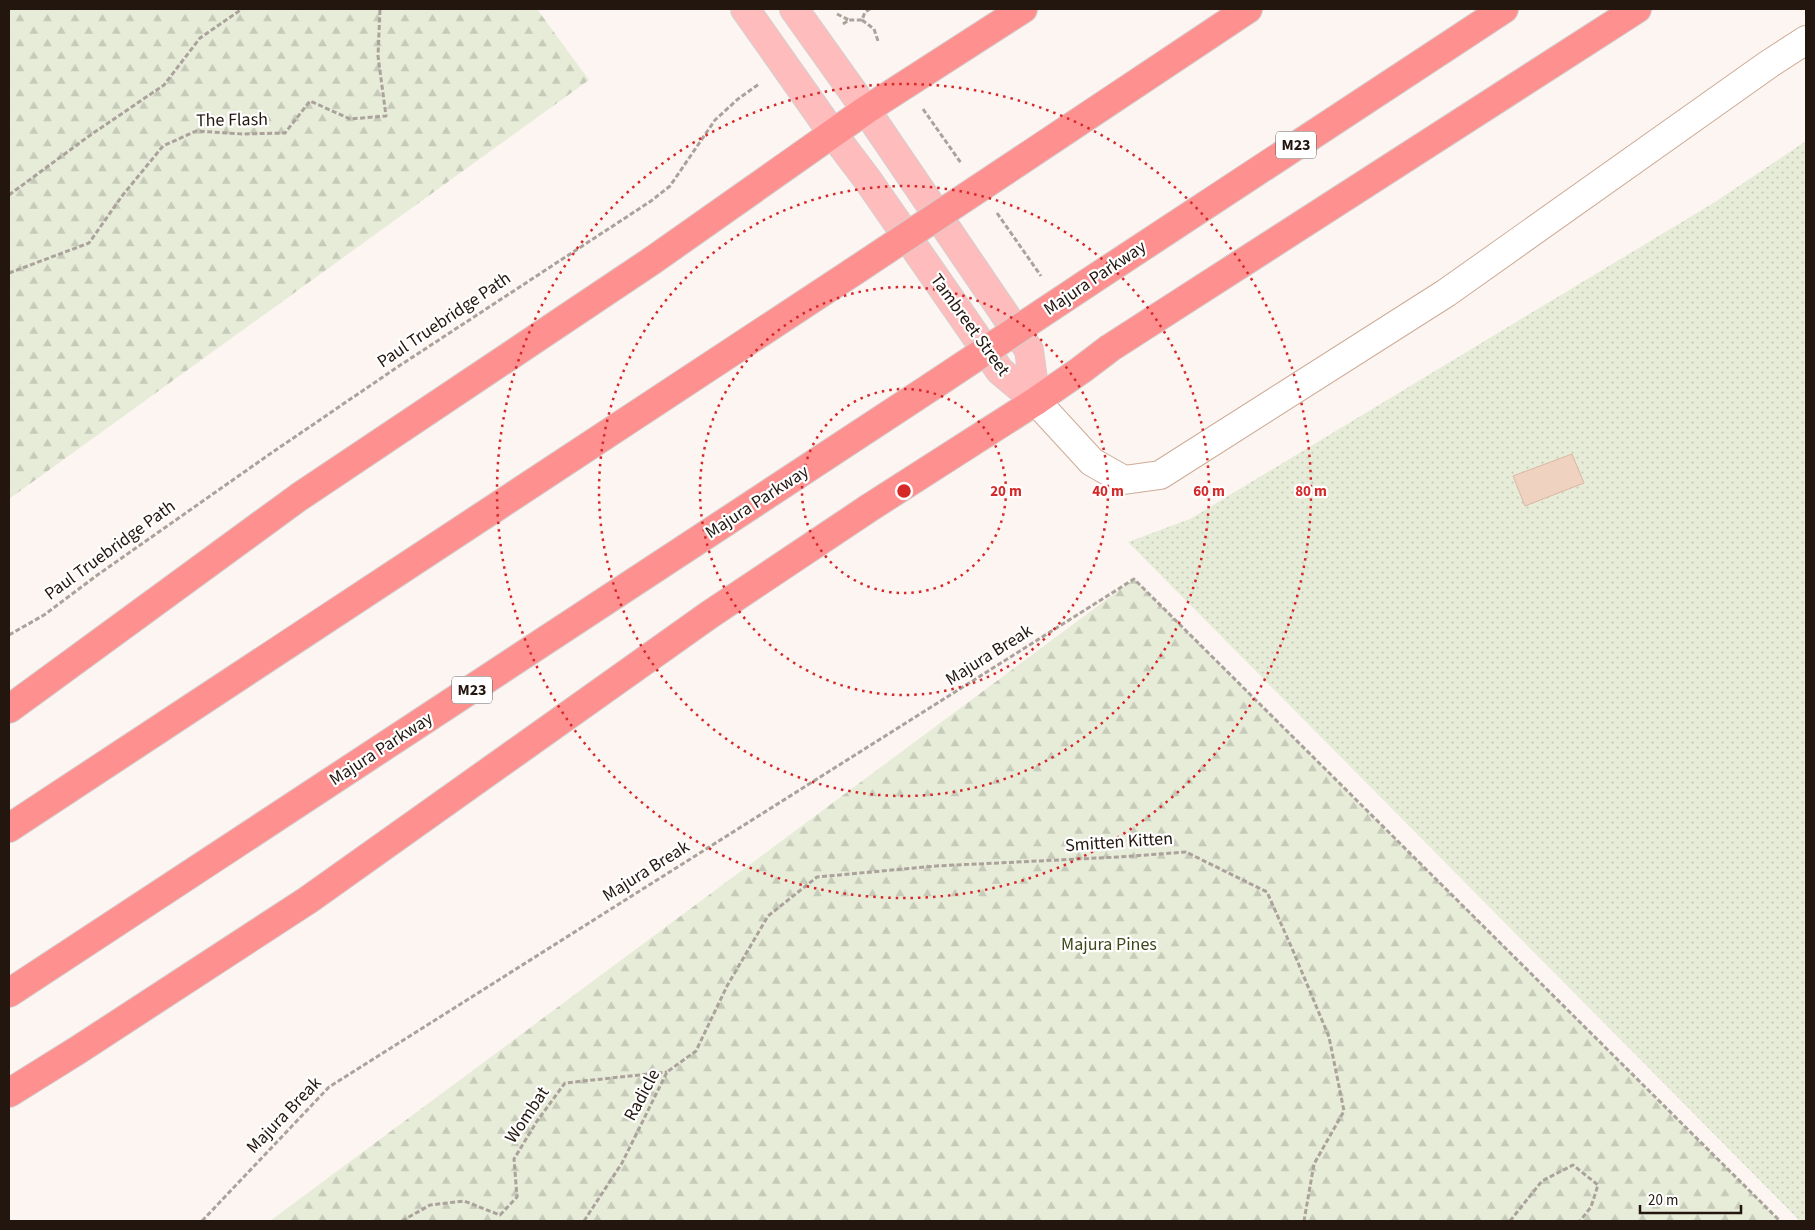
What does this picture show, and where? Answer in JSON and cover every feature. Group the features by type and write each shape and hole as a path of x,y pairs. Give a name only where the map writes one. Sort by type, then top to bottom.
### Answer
{"highway":[{"path":"9,709 299,497 653,260 866,110 1023,9"},
{"path":"9,828 1006,171 1248,9"},
{"name":"Majura Parkway","path":"9,993 1504,9"},
{"path":"9,1093 308,900 709,615 869,508 1036,401 1110,348 1637,9"}],"main road":[{"name":"Tambreet Street","path":"745,9 833,134 873,187 1000,371 1036,401"},
{"name":"Tambreet Street","path":"794,9 866,110 1029,350 1036,401"}],"lane":[{"path":"1036,401 1092,462 1124,480 1160,475 1446,293 1769,64 1806,40"}],"path":[{"path":"9,195 89,136 164,85 200,38 242,9"},
{"name":"The Flash","path":"9,273 89,243 122,196 163,146 196,131 285,134 310,101 350,118 386,116 378,56 380,9"},
{"path":"862,20 865,12 870,9"},
{"path":"818,43 849,20 862,20 874,29 878,41"},
{"name":"Paul Truebridge Path","path":"9,634 44,615 137,547 396,368 651,201 670,186 715,120 738,99 786,66"},
{"path":"920,104 966,169"},
{"path":"994,210 1046,282"},
{"name":"Majura Break","path":"202,1221 329,1087 1134,579 1780,1221"},
{"name":"Smitten Kitten","path":"727,986 768,916 817,877 936,866 1186,852 1267,892 1329,1037 1344,1111 1314,1164 1304,1221"},
{"name":"Radicle","path":"584,1221 622,1163 667,1072 696,1050 727,986"},
{"name":"Wombat","path":"402,1221 430,1205 464,1201 500,1215 516,1197 514,1159 537,1121 565,1083 667,1072"},
{"path":"1510,1221 1542,1182 1573,1165 1598,1184 1591,1207 1580,1221"}],"green space":[{"path":"9,9 537,9 589,80 9,499"},
{"path":"1806,141 1806,1221 1800,1221 1128,542 1190,519 1715,202"},
{"name":"Majura Pines","path":"1134,579 1780,1221 270,1221"}],"building":[{"path":"1572,454 1584,483 1525,506 1513,476"}]}
